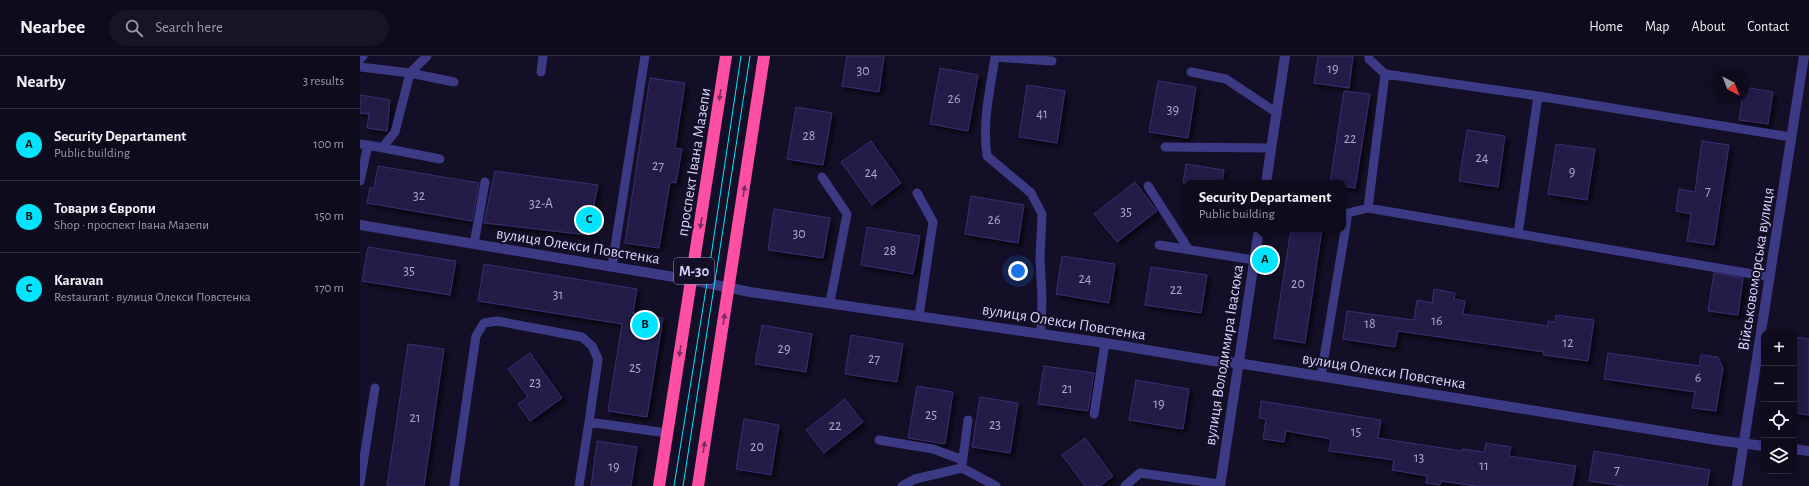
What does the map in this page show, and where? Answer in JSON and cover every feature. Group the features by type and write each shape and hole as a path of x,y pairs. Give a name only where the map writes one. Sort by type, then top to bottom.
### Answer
{"highway":[{"name":"проспект Івана Мазепи","path":"659,486 726,56"},
{"name":"М-30","path":"698,486 730,287 764,56"}],"street":[{"path":"1266,180 1285,56"},
{"name":"Військовоморська вулиця","path":"1737,486 1804,56"},
{"name":"вулиця Олекси Повстенка","path":"360,226 612,266 730,287 750,292 830,302 1105,343 1213,361 1238,362 1761,446"},
{"name":"вулиця Володимира Івасюка","path":"1220,485 1259,232"},
{"path":"1797,449 1809,451"}],"lane":[{"path":"360,59 363,56"},
{"path":"382,148 395,132 410,73 427,56"},
{"path":"541,72 543,56"},
{"path":"612,266 645,56"},
{"path":"1041,334 1042,297 1040,259 1042,214 1031,193 987,156 984,137 987,102 995,56 1052,60"},
{"path":"1369,56 1369,59 1385,74 1538,96 1792,137"},
{"path":"360,67 410,73 454,82"},
{"path":"1191,72 1226,79 1277,113"},
{"path":"1368,208 1385,74"},
{"path":"1518,234 1538,96"},
{"path":"360,181 364,144 440,159"},
{"path":"1165,147 1271,148"},
{"path":"822,177 847,214 830,302"},
{"path":"474,244 485,182"},
{"path":"1148,186 1190,250"},
{"path":"916,193 933,222 919,316"},
{"path":"1346,225 1348,213 1368,208 1770,277"},
{"path":"1321,376 1345,232"},
{"path":"1159,245 1254,260"},
{"path":"454,486 476,336 484,323 497,321 582,337 592,346 598,359 579,486"},
{"path":"1094,414 1105,343"},
{"path":"360,484 375,388"},
{"path":"962,464 968,420"},
{"path":"589,422 667,433"},
{"path":"879,440 933,449 962,464 996,486"},
{"path":"902,486 915,479 962,464"},
{"path":"1125,486 1140,473 1220,485"}],"building":[{"path":"847,56 884,56 879,92 842,86"},
{"path":"1318,56 1353,56 1349,88 1314,83"},
{"path":"940,68 978,75 968,131 930,124"},
{"path":"650,78 685,83 675,148 682,149 676,183 670,182 659,248 625,243"},
{"path":"1158,81 1196,87 1188,138 1149,132"},
{"path":"1027,85 1065,91 1057,143 1019,137"},
{"path":"1749,88 1773,92 1768,124 1739,120 1741,104 1749,104"},
{"path":"1344,91 1370,94 1355,188 1346,186 1346,180 1330,180"},
{"path":"360,95 390,100 387,131 367,128 369,114 360,113"},
{"path":"796,107 832,113 823,165 787,159"},
{"path":"1467,130 1505,136 1498,187 1459,181"},
{"path":"871,141 901,183 872,205 841,162"},
{"path":"1702,141 1729,145 1714,245 1687,241 1691,214 1676,211 1679,189 1695,192"},
{"path":"1556,144 1595,149 1587,200 1548,194"},
{"path":"1186,164 1224,170 1222,180 1184,180 1183,183"},
{"path":"378,166 479,183 472,221 367,203 370,188 374,188"},
{"path":"495,171 598,185 588,235 484,223"},
{"path":"1135,182 1157,211 1117,242 1094,214"},
{"path":"971,196 1024,205 1018,243 965,234"},
{"path":"774,209 830,218 823,258 768,250"},
{"path":"867,227 920,236 913,274 861,265"},
{"path":"1291,232 1322,232 1305,343 1274,338"},
{"path":"368,247 456,261 450,295 362,281"},
{"path":"1062,256 1115,264 1109,303 1056,294"},
{"path":"484,264 637,289 633,313 663,318 647,417 608,411 622,324 478,301"},
{"path":"1151,267 1207,275 1201,313 1145,305"},
{"path":"1714,273 1743,278 1738,315 1708,311"},
{"path":"1434,289 1455,293 1454,299 1465,301 1463,314 1548,326 1548,321 1555,322 1556,315 1594,320 1588,361 1543,355 1544,352 1398,331 1395,347 1343,339 1347,311 1414,320 1417,300 1432,303"},
{"path":"762,325 812,334 806,372 755,364"},
{"path":"851,335 903,344 897,382 845,374"},
{"path":"1797,337 1809,339 1809,415 1797,413"},
{"path":"408,344 444,349 424,486 387,486"},
{"path":"530,353 562,398 530,421 518,404 528,397 508,369"},
{"path":"1608,353 1699,366 1701,355 1718,357 1723,368 1716,411 1692,408 1695,392 1604,379"},
{"path":"1044,366 1094,373 1088,411 1038,404"},
{"path":"1136,380 1189,389 1183,429 1129,420"},
{"path":"917,386 953,392 945,444 908,438"},
{"path":"980,397 1018,403 1010,453 972,447"},
{"path":"845,399 863,422 824,453 806,430"},
{"path":"1261,401 1381,420 1378,438 1462,451 1462,449 1484,452 1486,443 1511,447 1509,456 1576,466 1572,486 1476,486 1441,481 1440,485 1426,483 1427,476 1392,470 1394,460 1329,451 1331,439 1286,431 1284,442 1263,439 1266,419 1259,418"},
{"path":"744,419 779,425 771,475 736,469"},
{"path":"1085,438 1113,476 1100,486 1085,486 1062,455"},
{"path":"597,441 637,447 631,486 591,486"},
{"path":"1594,451 1710,470 1707,486 1624,486 1589,481"}],"tram line":[{"path":"674,486 707,283 741,56"},
{"path":"683,486 750,56"}],"place":[{"name":"Karavan","path":"589,220"},
{"name":"Security Departament","path":"1265,260"},
{"name":"Товари з Європи","path":"645,325"}]}
